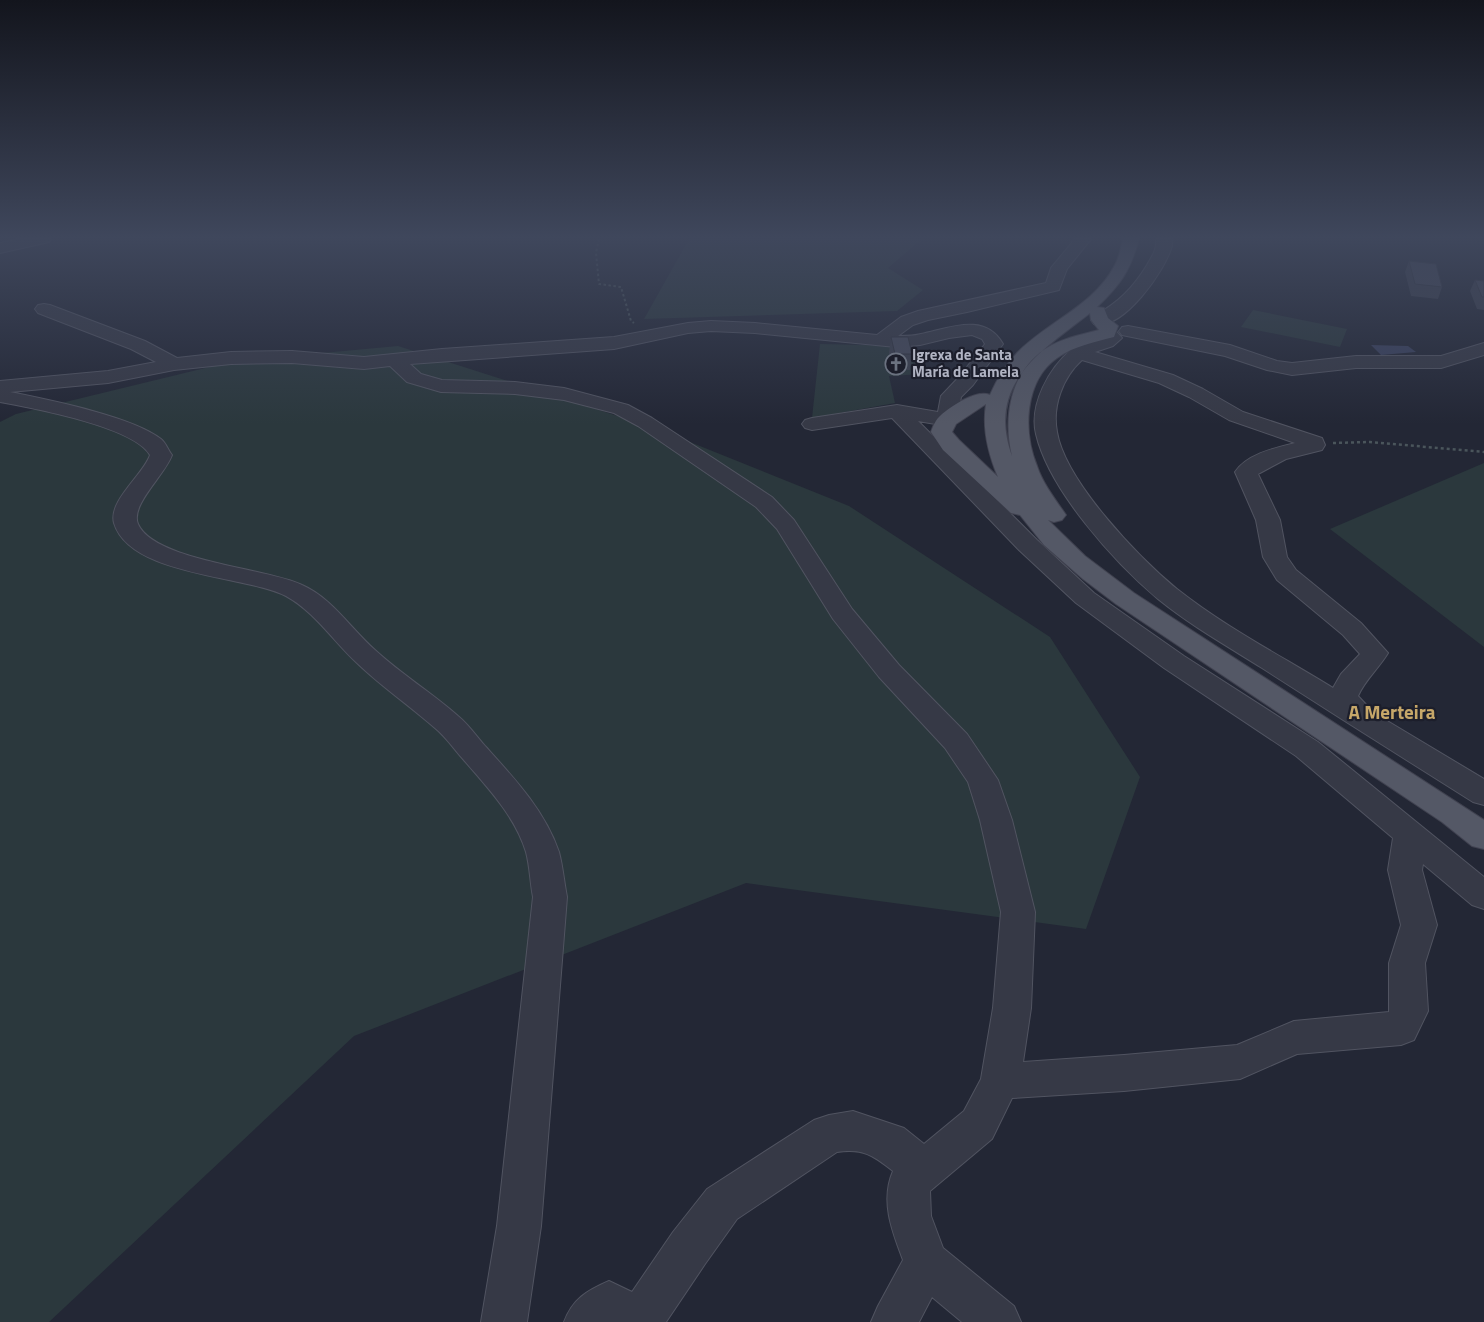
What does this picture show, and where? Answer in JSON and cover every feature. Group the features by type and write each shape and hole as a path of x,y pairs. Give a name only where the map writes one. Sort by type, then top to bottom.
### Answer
{"main road":[{"path":"943,448 942,432 947,420 996,399 1022,377 1094,301"},
{"path":"1049,524 1023,458 1017,420 1020,398 1042,354 1105,325 1116,301"},
{"path":"966,382 966,390 996,399 1007,415 1004,449 1015,489 1049,524 1075,560 1131,603 1453,814 1484,837"},
{"path":"943,448 972,451 1004,449"},
{"path":"943,448 1183,624 1484,820"}],"street":[{"path":"882,340 907,321 992,301"},
{"path":"1105,325 1129,301"},
{"path":"44,309 138,345 174,364"},
{"path":"1105,325 1230,351 1274,366 1292,369 1356,362 1441,362 1484,349"},
{"path":"1105,325 1113,338 1108,342 1078,354 1056,381 1045,411 1047,440 1067,480 1099,523 1136,565 1168,594 1226,633 1484,794"},
{"path":"0,387 108,377 174,364 260,357 292,357 364,362 585,346 614,343 688,328 711,326 755,328 882,340 918,340 949,332 968,330 984,332 993,339 994,344 966,382 951,396 947,420 896,411 812,424"},
{"path":"1078,354 1127,366 1166,379 1236,416 1314,443"},
{"path":"394,360 414,378 441,386 515,388 564,394 621,408 764,502 786,525 842,613 889,670 956,741 983,780 996,820 1018,912 1012,1008 1000,1081 978,1124 909,1182 909,1216 926,1263 998,1322"},
{"path":"0,396 27,401 115,426 141,436 155,446 161,455 159,465 133,496 126,516 126,525 136,539 148,548 181,561 272,582 295,591 310,601 365,656 449,724 526,816 542,853 550,897 519,1226 504,1322"},
{"path":"896,411 943,448 1028,545 1086,598 1174,662 1307,749 1484,896"},
{"path":"1314,443 1314,445 1276,455 1254,465 1246,472 1268,520 1275,557 1286,575 1352,629 1374,653 1368,664 1351,680 1344,696 1351,707 1364,719"},
{"path":"1000,1081 1124,1073 1240,1062 1294,1038 1401,1028 1409,1011 1407,963 1419,926 1405,870 1410,834"},
{"path":"643,1322 648,1309 689,1248 722,1204 829,1134 853,1130 889,1142 924,1170"},
{"path":"894,1322 926,1263"},
{"path":"587,1322 608,1304 636,1322"}],"path":[{"path":"626,301 631,321 650,336"},
{"path":"1314,443 1370,442 1484,452"}],"shaded area":[{"path":"654,301 910,301 897,311 644,319"},
{"path":"1253,310 1347,329 1340,347 1241,327"},
{"path":"820,344 910,346 917,355 924,374 889,376 895,403 812,418"},
{"path":"398,346 655,428 849,506 1050,637 1140,777 1086,929 746,883 354,1036 49,1322 0,1322 0,422 16,414 234,361"},
{"path":"1484,463 1484,647 1330,529"}],"water":[{"path":"1371,345 1408,346 1416,352 1381,355"}],"building":[{"path":"891,337 908,337 912,354 895,354"}],"place":[{"name":"Igrexa de Santa María de Lamela","path":"896,364"}],"district":[{"name":"A Merteira","path":"1392,712"}]}
